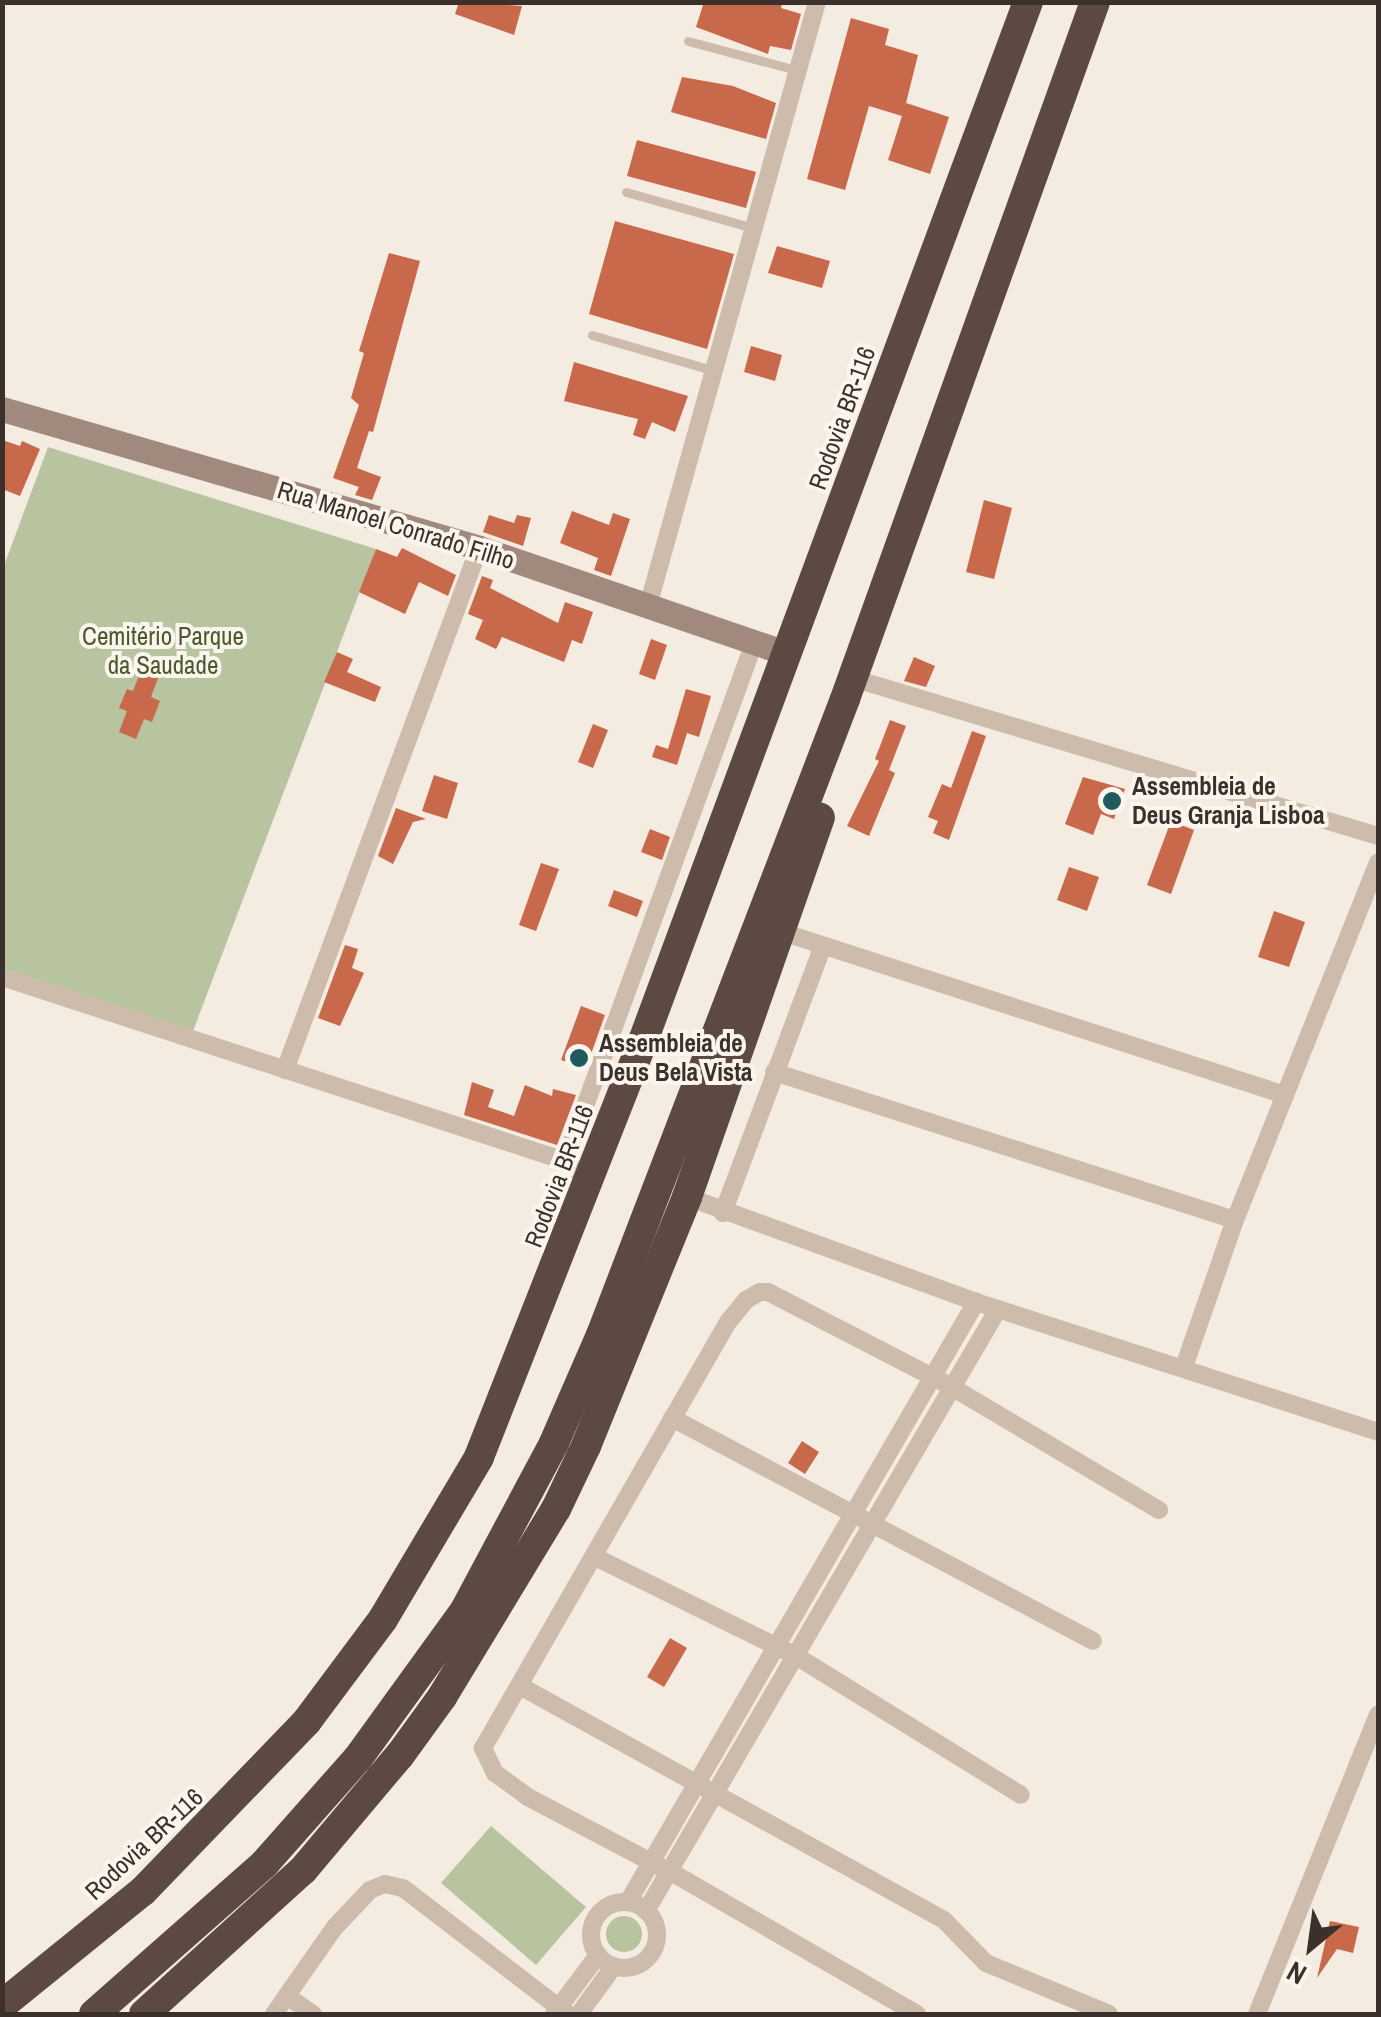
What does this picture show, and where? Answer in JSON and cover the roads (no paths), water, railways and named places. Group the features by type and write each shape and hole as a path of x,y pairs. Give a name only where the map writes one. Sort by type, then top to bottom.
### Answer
{"highway":[{"name":"Rodovia BR-116","path":"2,2005 143,1890 307,1721 382,1620 458,1495 501,1410 590,1180 1028,2"},
{"path":"94,2014 264,1863 358,1758 465,1610 554,1444 848,689 1096,2"},
{"path":"144,2014 303,1870 400,1755 442,1697 564,1494 687,1197 782,932 828,790 848,689"},
{"path":"2,1979 93,1932"}],"street":[{"path":"648,606 817,2"},
{"name":"Rua Manoel Conrado Filho","path":"2,409 479,548 786,654"},
{"path":"285,1070 479,548"},
{"path":"564,1161 754,643"},
{"path":"848,689 1378,836"},
{"path":"1184,1367 1235,1220 1378,863"},
{"path":"782,932 1285,1094"},
{"path":"723,1213 822,948"},
{"path":"2,977 564,1161 590,1180"},
{"path":"774,1072 1235,1220"},
{"path":"658,1185 723,1213 976,1302 1378,1432"},
{"path":"917,2014 671,1872 528,1797 488,1764 483,1748 729,1322 746,1300 760,1292 768,1292 950,1386 1159,1510"},
{"path":"646,1911 796,1656 931,1378 976,1302"},
{"path":"628,1902 695,1780 998,1309"},
{"path":"672,1418 1093,1640"},
{"path":"595,1557 796,1656 1021,1795"},
{"path":"520,1686 715,1790 944,1920 986,1963 1109,2014"},
{"path":"1256,2014 1378,1715"},
{"path":"274,2014 355,1904 377,1886 394,1884 560,2013 598,1955"},
{"path":"628,1902 646,1911 657,1938 650,1955 634,1966 614,1966 598,1955 591,1934 593,1924 606,1907 628,1902"},
{"path":"579,2014 614,1966"},
{"path":"288,1996 313,2014"}],"lane":[{"path":"688,41 796,70"},
{"path":"626,192 753,228"},
{"path":"592,335 715,371"}],"place":[{"name":"Assembleia de Deus Granja Lisboa","path":"1112,801"},
{"name":"Assembleia de Deus Bela Vista","path":"579,1058"}],"park label":[{"name":"Cemitério Parque da Saudade","path":"163,652"}]}
